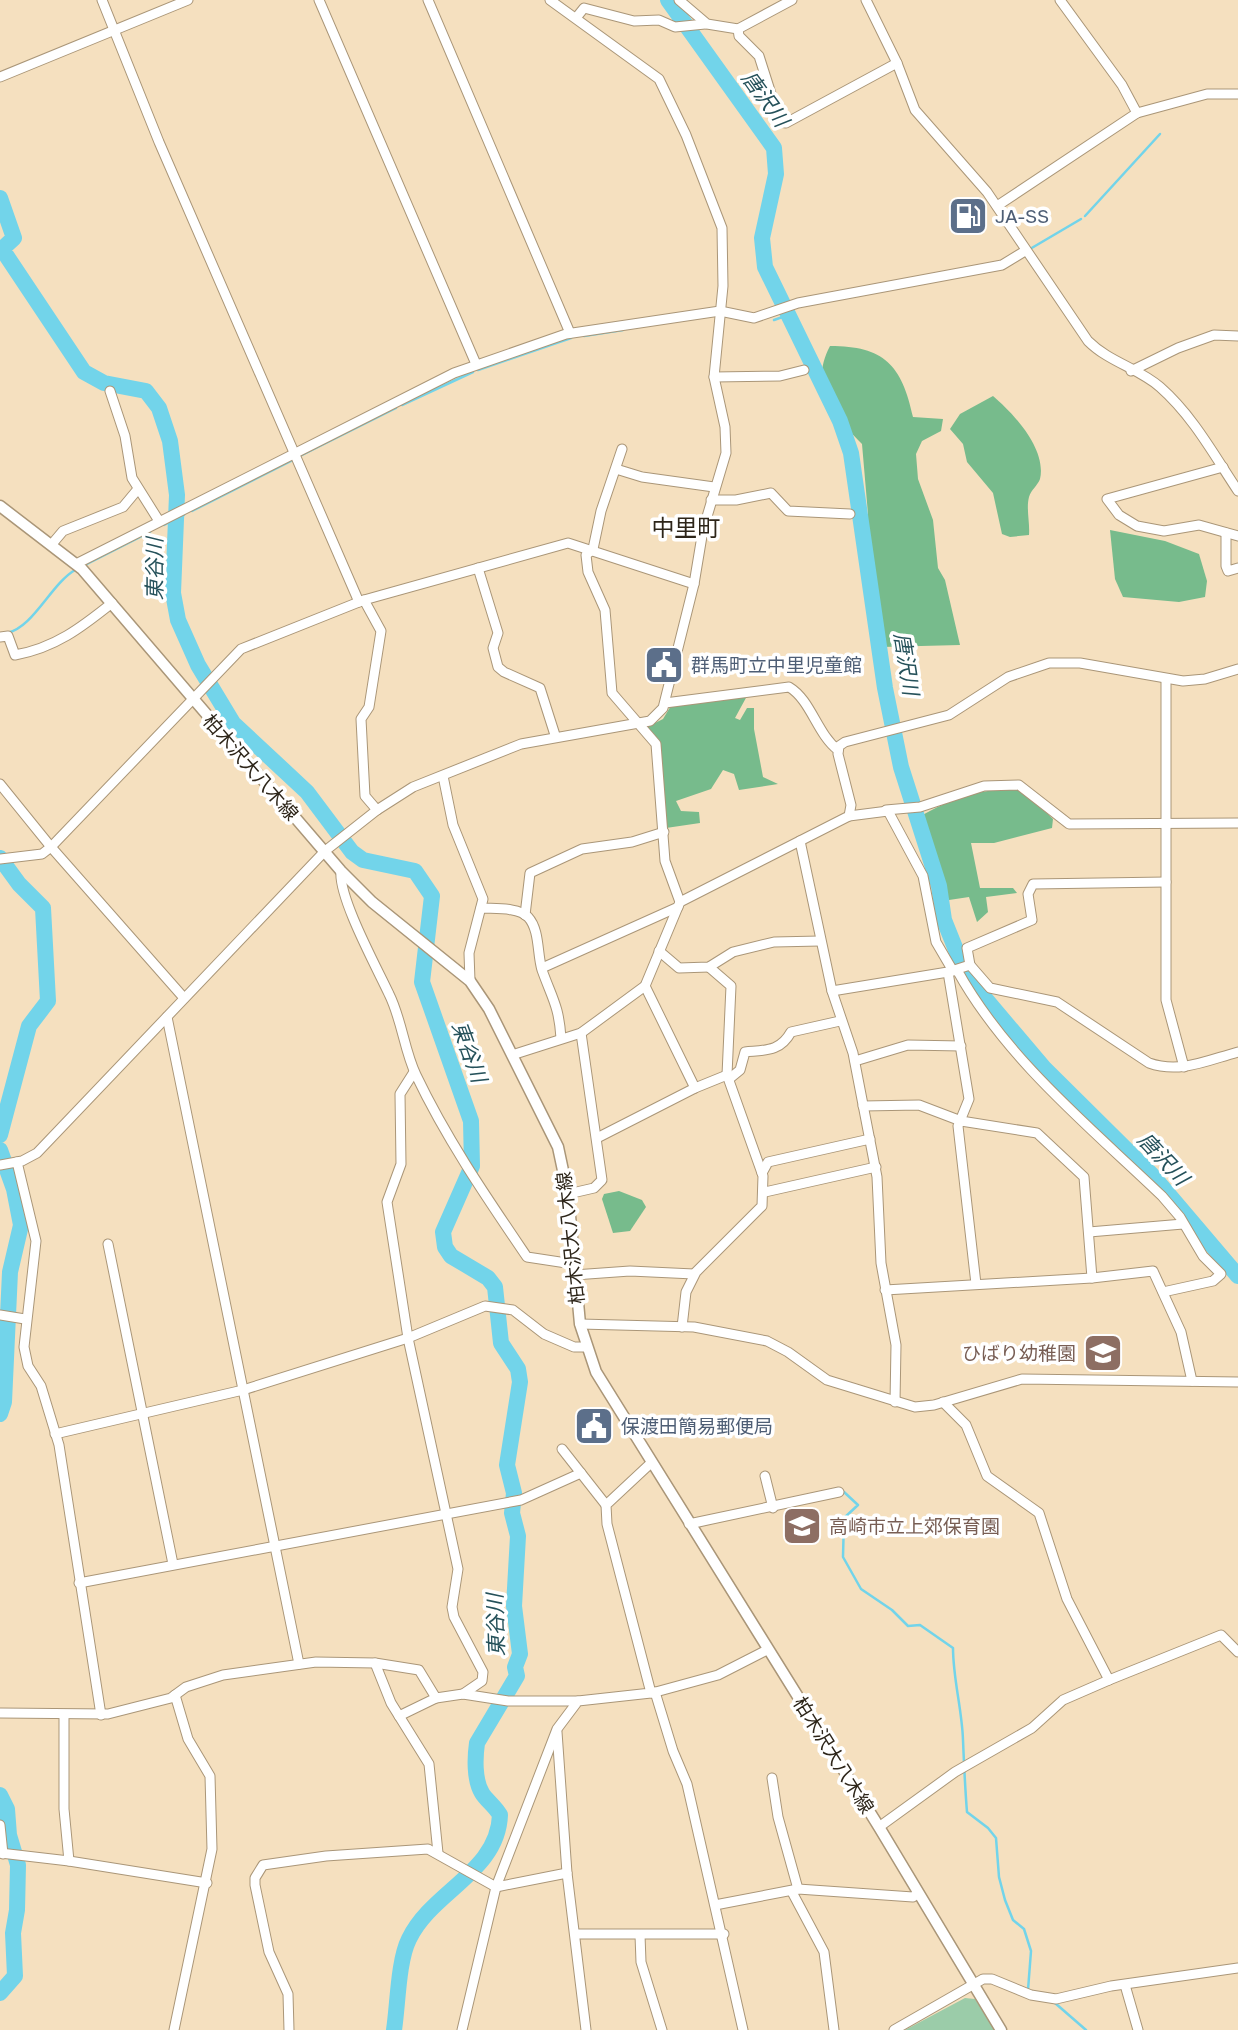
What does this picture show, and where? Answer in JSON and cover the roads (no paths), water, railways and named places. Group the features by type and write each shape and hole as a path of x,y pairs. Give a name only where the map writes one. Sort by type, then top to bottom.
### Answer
{"main road":[{"name":"柏木沢大八木線","path":"0,506 76,564 113,603 341,871 372,902 470,981 489,1009 553,1137 568,1194 580,1324 596,1372 879,1827 1001,2030"}],"street":[{"path":"102,0 159,142 295,454 362,601 381,631 369,707 361,719 365,796 376,810"},
{"path":"0,77 116,32 188,0"},
{"path":"319,0 476,365"},
{"path":"428,0 570,333"},
{"path":"0,1165 14,1163 37,1153 325,851 376,810 413,788 499,751 555,735 656,718 665,703 726,445 714,377 723,286 720,218 665,89 654,73 550,0"},
{"path":"679,0 707,24"},
{"path":"576,18 584,8 634,21 659,20 685,26 707,24 738,29 793,0"},
{"path":"1060,0 1122,85 1137,113"},
{"path":"869,1 919,117 997,206 1088,341 1103,356 1155,383 1188,415 1237,489"},
{"path":"738,29 739,36 759,55 770,82 775,111 780,122 786,123 897,64"},
{"path":"997,206 1137,113 1207,94 1238,94"},
{"path":"76,564 454,373 570,333 720,311 754,317 791,305 1002,265 1025,251"},
{"path":"1131,371 1178,348 1214,335 1238,336"},
{"path":"714,377 780,376 804,370"},
{"path":"110,391 125,436 132,478 161,521"},
{"path":"512,1055 581,1033 645,986 679,904 667,867 656,744 640,722 612,693 606,610 586,564 586,555 593,549 601,510 622,449"},
{"path":"1223,467 1107,499 1119,515 1137,526 1164,531 1199,525 1238,536"},
{"path":"616,469 642,478 714,487"},
{"path":"52,544 64,530 123,507 138,489"},
{"path":"711,500 771,493 789,511 850,514"},
{"path":"1226,533 1226,566 1228,571 1238,568"},
{"path":"0,859 42,854 51,847 241,649 362,601 568,543 694,584"},
{"path":"478,568 498,633 493,648 498,667 540,688 555,735"},
{"path":"0,638 8,636 15,654 44,647 74,634 113,603"},
{"path":"838,750 845,742 948,715 1007,677 1049,663 1080,663 1166,681 1197,681 1238,669"},
{"path":"1166,681 1166,1000 1184,1067"},
{"path":"665,703 789,687 797,694 829,743 838,750 851,805 849,816"},
{"path":"443,776 453,825 482,891 481,908 469,953 470,981"},
{"path":"542,968 679,904 849,816 920,807 984,786 1004,783 1027,789 1069,824 1238,823"},
{"path":"0,784 51,847 184,998"},
{"path":"886,810 922,876 936,942 971,995 1032,1070 1162,1196 1203,1256 1221,1276 1213,1281 1163,1292"},
{"path":"525,915 530,873 582,849 632,842 664,832"},
{"path":"800,841 832,991 855,1061 876,1167 885,1290 896,1345 895,1402"},
{"path":"341,871 341,883 358,926 402,1024 414,1072 467,1171 527,1257 574,1270 694,1274"},
{"path":"1166,882 1033,884 1028,894 1032,920 967,948 970,965 990,988 1057,1002 1149,1062 1170,1068 1184,1067 1238,1052"},
{"path":"481,908 520,911 534,928 542,968 556,999 561,1038"},
{"path":"659,951 679,968 709,967 733,952 774,942 820,940"},
{"path":"832,991 954,971 970,965"},
{"path":"682,1327 686,1292 694,1274 762,1206 765,1192 762,1173 728,1077 731,986 709,967"},
{"path":"954,971 969,1099 958,1126 976,1284"},
{"path":"645,986 695,1088"},
{"path":"167,1017 299,1664"},
{"path":"597,1138 695,1088 740,1070 744,1052 774,1049 784,1044 791,1032 841,1021"},
{"path":"568,1194 594,1188 602,1180 581,1033"},
{"path":"855,1061 908,1045 961,1046"},
{"path":"414,1072 400,1094 401,1164 387,1202 408,1338 458,1569 452,1607 463,1638 483,1672 482,1681 463,1694"},
{"path":"863,1106 919,1105 961,1121 1026,1129 1045,1139 1084,1177 1092,1278"},
{"path":"762,1173 768,1162 870,1139"},
{"path":"14,1163 36,1241 24,1346 28,1366 41,1386 55,1434 72,1516 79,1583 102,1715"},
{"path":"765,1192 876,1167"},
{"path":"1089,1232 1182,1224"},
{"path":"108,1244 173,1564"},
{"path":"885,1290 1092,1278 1153,1271 1181,1332 1192,1381"},
{"path":"55,1434 243,1390 408,1338 491,1305 513,1310 544,1334 561,1343 586,1347"},
{"path":"4,1316 25,1319"},
{"path":"580,1324 707,1328 767,1341 788,1352 827,1380 915,1407 943,1402 993,1385 1022,1379 1238,1382"},
{"path":"943,1402 966,1425 987,1476 1039,1513 1067,1599 1109,1680"},
{"path":"562,1449 606,1505 607,1524 652,1690 687,1784 724,1934 743,2030"},
{"path":"606,1505 651,1463"},
{"path":"79,1583 521,1500 581,1473"},
{"path":"765,1476 773,1508"},
{"path":"689,1524 839,1492"},
{"path":"879,1827 955,1772 1032,1728 1063,1700 1221,1635 1238,1652"},
{"path":"399,1716 436,1698 463,1694 508,1701 578,1701 652,1690 718,1675 767,1650"},
{"path":"1,1712 102,1715 138,1709 176,1695 187,1687 223,1675 299,1664 374,1663 419,1670 436,1698"},
{"path":"374,1663 399,1716 429,1764 438,1853"},
{"path":"174,2030 212,1849 210,1776 188,1739 176,1695"},
{"path":"462,2030 496,1886 556,1729 578,1701"},
{"path":"64,1714 64,1809 69,1861"},
{"path":"556,1729 567,1873 586,2030"},
{"path":"772,1778 795,1890 822,1946 834,2030"},
{"path":"0,1825 2,1854 69,1861 206,1883"},
{"path":"289,2030 288,1994 269,1951 255,1885 255,1878 263,1865 326,1856 429,1849 473,1876 496,1886 567,1873"},
{"path":"715,1905 795,1890 913,1897 918,1893"},
{"path":"576,1934 724,1934"},
{"path":"640,1935 641,1962 662,2030"},
{"path":"894,2030 989,1979 1043,1999 1056,1999 1125,1985 1238,1968"},
{"path":"1125,1985 1138,2030"}],"waterway":[{"name":"唐沢川","path":"668,0 774,148 776,174 762,238 765,267 840,421 851,453 885,688 901,767 939,886 944,920 960,960 983,996 1044,1068 1152,1175 1238,1276"},
{"path":"1085,216 1160,134"},
{"name":"東谷川","path":"0,198 14,238 2,249 84,372 104,383 146,391 159,408 170,441 177,495 173,593 178,620 198,665 233,723 307,792 352,852 363,860 415,871 432,896 422,982 471,1121 472,1166 443,1232 445,1247 451,1256 488,1278 495,1287 501,1343 518,1369 520,1382 507,1465 514,1493 512,1513 518,1536 514,1606 520,1654 515,1667 517,1676 477,1743 476,1768 479,1788 500,1815 496,1835 488,1852 476,1867 419,1922 409,1939 400,1971 394,2030"},
{"path":"1030,249 1081,219"},
{"path":"774,320 794,313"},
{"path":"584,336 623,330"},
{"path":"478,370 571,338"},
{"path":"402,405 473,372"},
{"path":"300,456 396,408"},
{"path":"192,511 293,460"},
{"name":"東谷川","path":"164,525 184,515"},
{"path":"87,564 150,532"},
{"path":"7,633 34,615 58,585 75,570"},
{"path":"0,858 19,884 43,908 48,1001 29,1026 0,1135"},
{"path":"0,1150 14,1189 21,1225 10,1272 4,1402 0,1414"},
{"path":"844,1492 858,1505 844,1518 843,1557 861,1589 892,1610 908,1626 920,1625 953,1648 962,1728 967,1812 988,1828 996,1838 999,1877 1005,1900 1013,1920 1024,1929 1031,1951 1028,1990"},
{"path":"0,1795 7,1809 9,1835 18,1865 17,1910 13,1933 15,1976 0,1993"},
{"path":"1055,2003 1086,2030"}],"place":[{"name":"JA-SS","path":"968,216"},
{"name":"群馬町立中里児童館","path":"664,665"},
{"name":"ひばり幼稚園","path":"1103,1353"},
{"name":"保渡田簡易郵便局","path":"594,1426"},
{"name":"高崎市立上郊保育園","path":"802,1526"}],"district":[{"name":"中里町","path":"686,528"}]}
